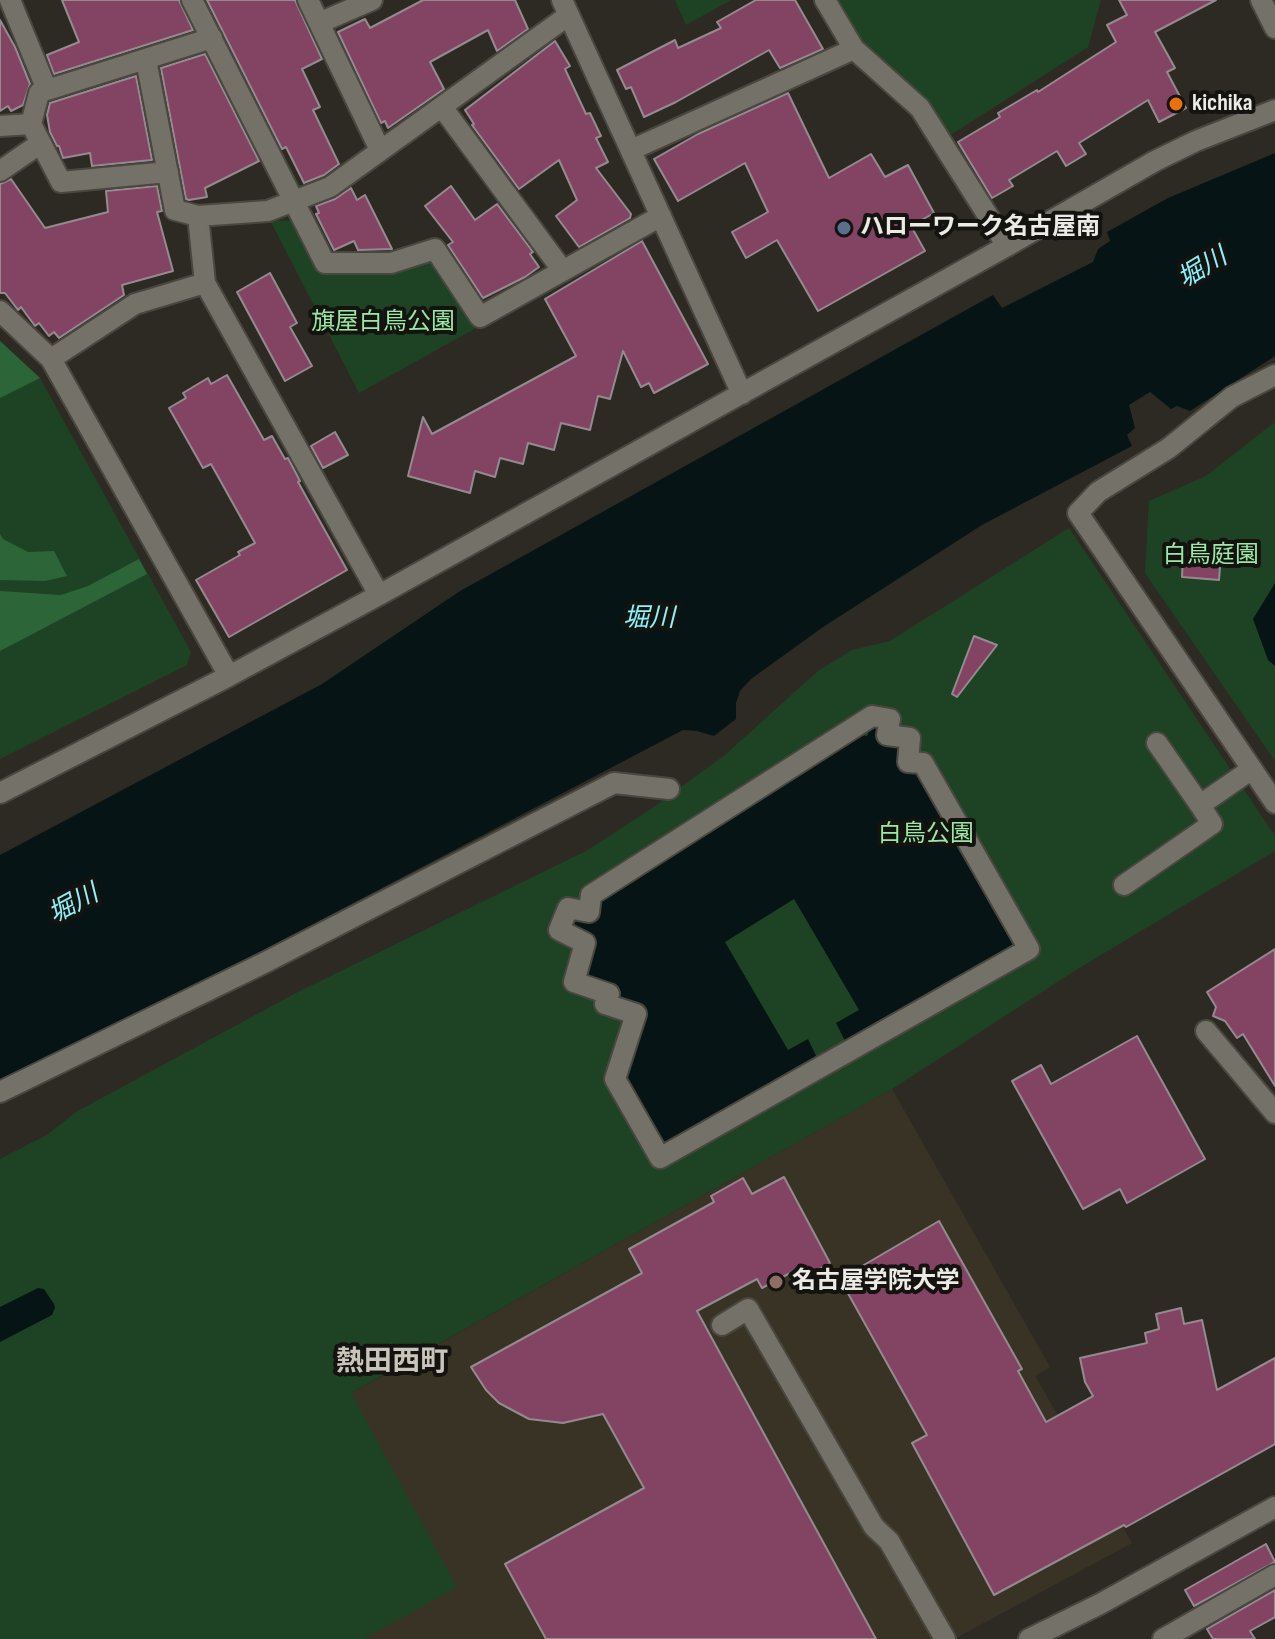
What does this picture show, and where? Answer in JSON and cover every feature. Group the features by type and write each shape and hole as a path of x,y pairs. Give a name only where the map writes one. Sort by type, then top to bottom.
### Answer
{"street":[{"path":"10,0 47,90"},
{"path":"192,0 325,263 391,263 435,249 480,317 661,216"},
{"path":"308,0 380,150"},
{"path":"319,23 372,0"},
{"path":"825,0 854,49 920,108 1007,246"},
{"path":"1261,0 1275,28"},
{"path":"146,60 175,210 198,216 268,211 330,187 442,107 566,7 742,394"},
{"path":"168,172 61,182 31,124 39,93 212,38"},
{"path":"631,150 854,49"},
{"path":"442,107 563,271"},
{"path":"0,793 379,595 1155,161 1275,110"},
{"path":"0,126 31,124"},
{"path":"0,171 41,143"},
{"path":"198,216 205,283 379,595"},
{"path":"51,359 135,304 205,283"},
{"path":"0,311 51,359 229,676"},
{"path":"1275,375 1232,397 1169,448 1098,492 1078,513 1275,803"},
{"path":"872,716 890,719 887,735 910,738 908,762 923,763 1029,949 660,1158 615,1079 636,1014 605,1004 609,994 574,982 585,943 559,930 568,908 589,912 591,895 656,853 872,716"},
{"path":"1124,885 1212,824 1157,743"},
{"path":"1200,805 1252,769"},
{"path":"0,1092 264,963 614,783 669,789"},
{"path":"1206,1031 1275,1113"},
{"path":"722,1325 748,1309 874,1527 889,1541 945,1639"},
{"path":"1029,1639 1100,1604 1275,1507"},
{"path":"1164,1639 1275,1575"}],"shaded area":[{"name":"名古屋学院大学","path":"892,1089 1050,1367 1035,1376 1132,1543 954,1639 308,1639 213,1468"}],"green space":[{"path":"675,0 731,0 686,25"},
{"path":"834,0 1101,0 1088,47 949,136 861,45"},
{"name":"旗屋白鳥公園","path":"270,220 293,221 319,271 392,272 425,261 434,264 476,328 359,393"},
{"path":"0,341 40,378 191,652 187,665 0,759"},
{"path":"0,341 40,378 0,398"},
{"name":"白鳥庭園","path":"1275,422 1275,761 1145,573 1149,501 1206,476"},
{"name":"白鳥公園","path":"1069,528 1275,836 1275,851 1079,968 892,1089 351,1393 457,1587 364,1639 0,1639 0,1159 47,1135 76,1112 296,993 586,851 725,755 818,671 852,650 890,641"},
{"path":"0,534 3,539 28,552 54,551 67,576 45,581 0,580"},
{"path":"139,559 147,574 0,651 0,591 61,595 88,586"}],"water":[{"name":"堀川","path":"1275,153 1275,356 1190,411 1177,406 1171,409 1150,392 1129,405 1135,428 1127,435 1132,446 982,525 823,627 751,679 740,691 736,719 714,736 683,730 155,1007 0,1083 0,855 322,684 460,591 993,295 1002,308 1093,262 1098,249 1110,241 1107,232 1168,198"},
{"path":"1275,583 1275,666 1268,660 1253,619"},
{"path":"873,722 903,743 1020,949 848,1047 836,1023 859,1010 794,899 725,942 788,1050 808,1039 819,1062 662,1151 621,1079 643,1011 579,978 590,941 566,929 571,913 854,734 867,736"},
{"path":"38,1288 44,1289 54,1304 52,1315 0,1342 0,1307"}],"building":[{"path":"62,0 179,0 193,30 54,74 47,55 79,42"},
{"path":"207,0 295,0 322,59 302,69 320,107 313,110 339,164 324,175 304,183 286,147 282,149"},
{"path":"423,0 515,0 528,29 497,51 488,30 430,62 444,89 388,128 385,121 381,123 338,32 365,19 370,28"},
{"path":"756,0 795,0 823,49 780,68 769,50 644,117 631,87 626,89 617,70 675,40 678,48 721,28 717,22"},
{"path":"1119,0 1216,0 1155,32 1175,68 1167,72 1186,108 1159,122 1148,100 1079,143 1086,154 1066,166 1057,151 1009,180 1013,186 992,198 958,142 1000,117 998,113 1038,92 1116,42 1107,25 1127,15"},
{"path":"0,20 30,84 23,105 11,111 8,106 0,111"},
{"path":"555,41 570,66 565,69 586,114 590,113 601,136 596,138 608,162 596,168 631,214 630,218 579,247 556,216 577,200 559,160 519,189 472,125 465,110"},
{"path":"205,54 259,161 205,188 207,197 189,200 186,199 161,68"},
{"path":"136,76 152,160 92,166 90,153 63,158 50,132 47,115 50,103"},
{"path":"788,93 829,178 871,154 885,177 908,165 934,213 911,226 925,251 818,311 777,240 746,258 732,232 768,212 745,163 678,201 654,159 698,134"},
{"path":"11,179 45,228 108,212 106,191 157,186 162,211 157,212 173,271 122,285 124,295 59,338 54,332 49,336 39,323 35,326 21,307 18,310 5,293 0,293 0,184"},
{"path":"451,186 475,220 497,204 533,252 530,254 539,267 483,298 448,245 453,242 425,206"},
{"path":"351,188 357,200 365,195 392,249 358,250 354,241 334,250 316,214 319,213 316,206 335,199"},
{"path":"642,241 708,364 654,393 649,383 641,387 623,351 610,399 598,396 590,430 561,423 554,450 528,443 523,464 500,458 495,477 475,471 470,493 408,476 423,417 432,434 576,356 545,299"},
{"path":"270,273 297,323 290,327 312,366 285,381 237,292"},
{"path":"227,375 264,440 272,436 285,459 288,458 347,570 229,637 196,580 255,543 211,464 203,468 169,408 186,398 183,393 208,378 211,384"},
{"path":"335,432 348,455 323,468 311,446"},
{"path":"1183,552 1221,555 1219,580 1182,577"},
{"path":"974,636 997,645 957,697 952,694"},
{"path":"1275,949 1275,1086 1243,1034 1237,1038 1225,1021 1213,1016 1216,1007 1207,992"},
{"path":"1137,1036 1205,1159 1127,1203 1120,1189 1083,1209 1012,1081 1041,1065 1051,1084"},
{"path":"784,1177 830,1263 797,1282 792,1272 762,1288 757,1279 697,1311 876,1639 546,1639 505,1564 644,1488 603,1414 563,1423 529,1419 499,1403 471,1367 642,1273 629,1249 714,1202 711,1196 743,1178 752,1194"},
{"path":"939,1221 1022,1369 1018,1371 1046,1422 1093,1396 1085,1382 1080,1358 1147,1343 1145,1333 1159,1329 1156,1314 1181,1308 1184,1324 1202,1320 1217,1390 1275,1358 1275,1444 1126,1527 1124,1525 994,1595 912,1443 927,1435 840,1279"},
{"path":"1266,1544 1275,1562 1194,1606 1185,1590"},
{"path":"1275,1590 1275,1617 1250,1631 1255,1639 1213,1639 1207,1629"}],"place":[{"name":"kichika","path":"1176,104"},
{"name":"ハローワーク名古屋南","path":"844,228"},
{"name":"名古屋学院大学","path":"776,1282"}],"district":[{"name":"熱田西町","path":"392,1363"}]}
